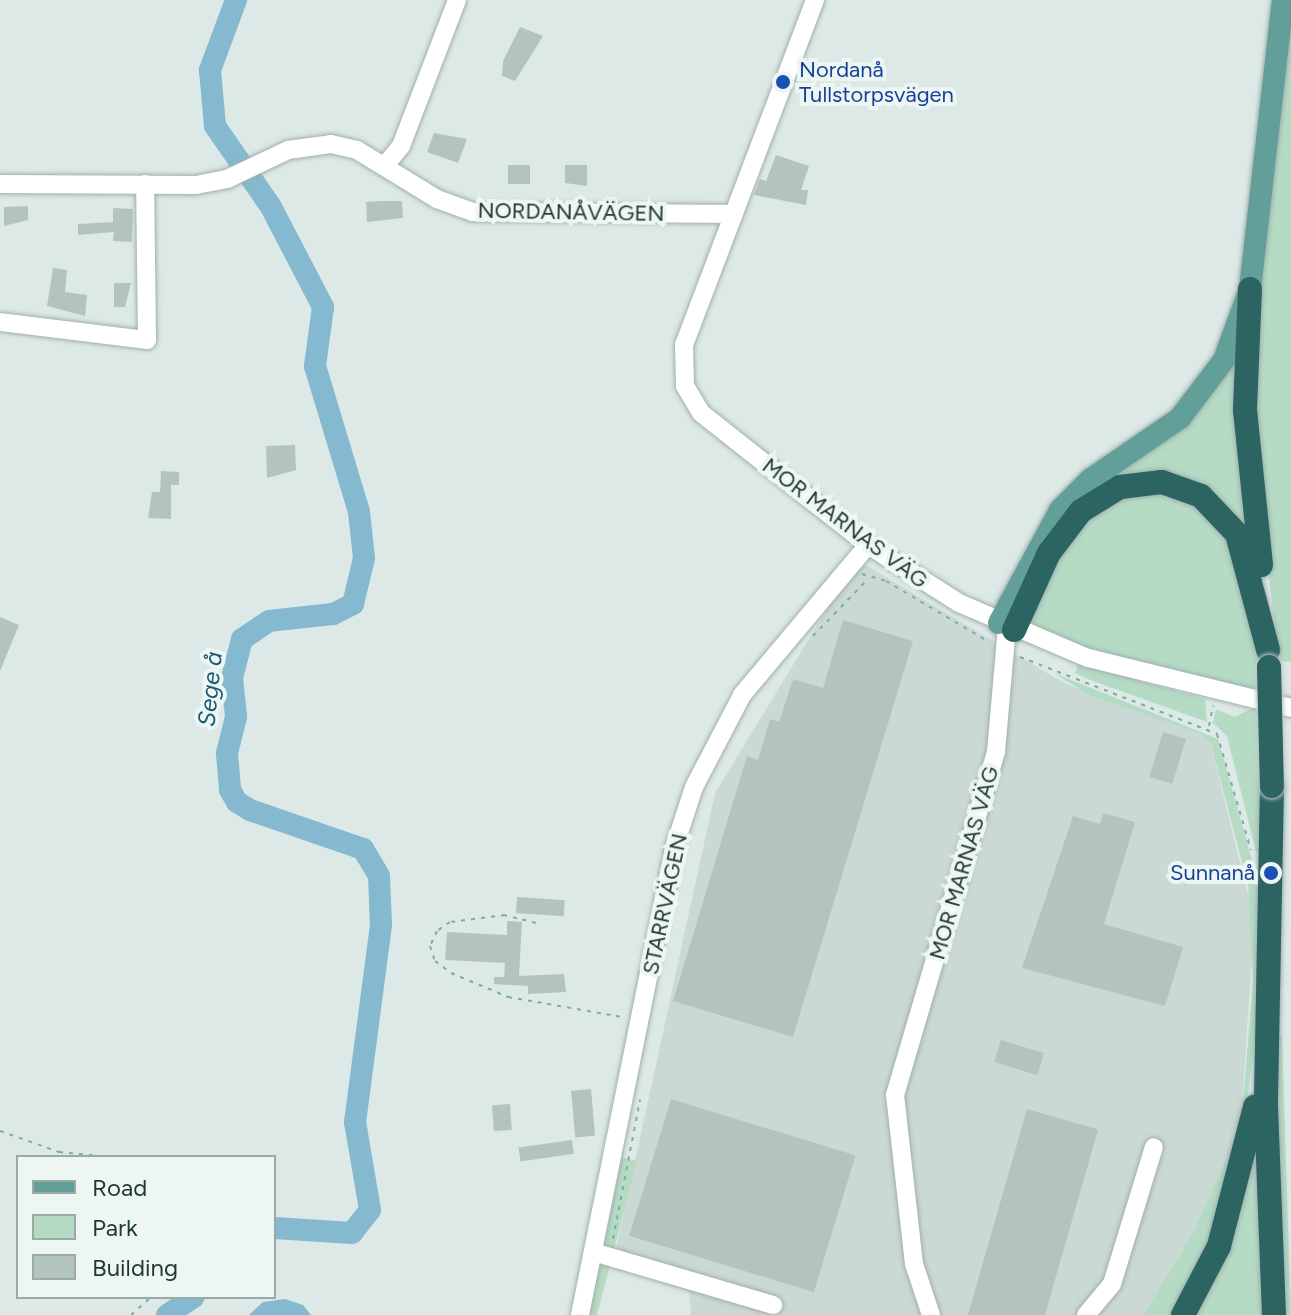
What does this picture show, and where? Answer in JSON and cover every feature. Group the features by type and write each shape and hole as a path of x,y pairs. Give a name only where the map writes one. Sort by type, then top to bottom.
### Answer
{"highway":[{"path":"1250,289 1246,436 1268,659 1272,786 1266,1107 1274,1315"},
{"path":"1006,633 1049,553 1081,511 1120,487 1162,482 1211,503 1237,534 1268,659"},
{"path":"1183,1315 1219,1246 1246,1155 1271,926"}],"main road":[{"path":"1006,633 1060,510 1091,479 1180,418 1207,387 1229,348 1250,289 1283,0"}],"street":[{"path":"386,164 401,146 457,0"},
{"name":"MOR MARNAS VÄG","path":"815,0 684,345 685,386 701,413 868,545 1006,633 1216,692 1291,708"},
{"name":"NORDANÅVÄGEN","path":"0,184 145,184 227,179 288,150 331,144 386,164 437,199 473,212 734,214"},
{"path":"0,322 147,340 145,184"},
{"name":"STARRVÄGEN","path":"580,1315 601,1254 640,1020 674,848 709,752 742,695 868,545"},
{"name":"MOR MARNAS VÄG","path":"931,1315 914,1264 895,1095 996,752 1006,633"},
{"path":"1086,1315 1112,1284 1154,1147"},
{"path":"601,1254 773,1305"}],"path":[{"path":"852,566 868,579 886,581 1006,633 1208,727 1223,745 1252,852"},
{"path":"806,643 868,579"},
{"path":"1208,727 1216,692"},
{"path":"536,923 505,915 450,922 437,931 430,946 435,961 451,973 508,997 640,1020"},
{"path":"601,1254 640,1100"},
{"path":"0,1131 59,1152 90,1155"},
{"path":"131,1315 149,1299"}],"shaded area":[{"path":"864,564 1064,683 1201,734 1211,745 1254,919 1241,1126 1192,1234 1143,1315 691,1315 689,1290 612,1267 715,793 854,565"}],"green space":[{"path":"1291,0 1291,662 1279,661 1251,429 1266,206"},
{"path":"1237,345 1251,544 1177,479 1060,519 1119,467"},
{"path":"1162,488 1220,520 1259,644 1263,695 1071,646 1032,625 1043,578 1096,505"},
{"path":"1078,664 1205,699 1207,722 1090,680 1075,673"},
{"path":"1054,673 1218,739 1253,863 1254,885 1260,886 1255,1038 1243,1134 1222,1213 1175,1315 1143,1315 1192,1234 1241,1126 1253,981 1248,885 1211,744 1201,734 1087,694"},
{"path":"1253,708 1262,709 1261,852 1256,852 1227,736 1213,723 1216,709 1234,717"},
{"path":"1275,1035 1282,1035 1291,1315 1280,1315"},
{"path":"1260,1122 1268,1315 1191,1315"},
{"path":"619,1157 637,1161 597,1315 587,1315"}],"water":[{"path":"285,1299 303,1305 311,1315 249,1315 263,1302"}],"building":[{"path":"520,27 543,36 515,81 502,76 503,61"},
{"path":"434,133 467,139 458,163 427,152"},
{"path":"776,155 809,166 801,190 808,190 806,205 754,195 760,179 766,181"},
{"path":"508,165 530,165 530,184 508,184"},
{"path":"565,165 587,165 587,186 565,183"},
{"path":"402,201 403,218 367,222 366,202"},
{"path":"28,206 28,220 4,226 4,207"},
{"path":"113,208 133,209 132,242 113,241 114,232 78,235 78,224 113,222"},
{"path":"53,268 67,270 65,292 87,295 85,316 47,306"},
{"path":"114,283 131,283 125,307 114,307"},
{"path":"295,445 296,470 267,478 266,446"},
{"path":"161,471 179,472 179,485 171,485 171,519 148,518 152,492 160,492"},
{"path":"0,617 19,625 0,671"},
{"path":"843,620 913,641 793,1037 673,1001 747,756 758,760 770,719 779,722 793,679 823,688"},
{"path":"1163,732 1186,739 1172,784 1149,777"},
{"path":"1103,813 1135,822 1104,924 1183,947 1165,1006 1022,968 1073,816 1100,824"},
{"path":"517,897 565,900 564,916 516,913"},
{"path":"507,921 522,922 519,976 564,974 566,992 528,994 528,986 494,984 494,977 504,977 505,963 445,960 447,932 507,935"},
{"path":"1001,1040 1044,1053 1037,1075 994,1062"},
{"path":"591,1089 595,1136 575,1138 571,1091"},
{"path":"671,1099 856,1155 814,1292 629,1236"},
{"path":"510,1104 512,1130 494,1131 492,1105"},
{"path":"1027,1109 1098,1129 1045,1315 968,1315"},
{"path":"572,1140 574,1154 520,1161 519,1148"}],"waterway":[{"name":"Sege å","path":"236,0 210,70 215,126 271,207 323,307 315,366 359,512 364,558 353,604 333,614 269,621 242,639 232,678 236,717 227,754 230,790 237,802 250,810 363,849 379,876 381,925 355,1122 370,1210 352,1233 276,1228"},
{"name":"Sege å","path":"167,1315 191,1299"}],"place":[{"name":"Nordanå Tullstorpsvägen","path":"783,82"},
{"name":"Sunnanå","path":"1271,873"}]}
